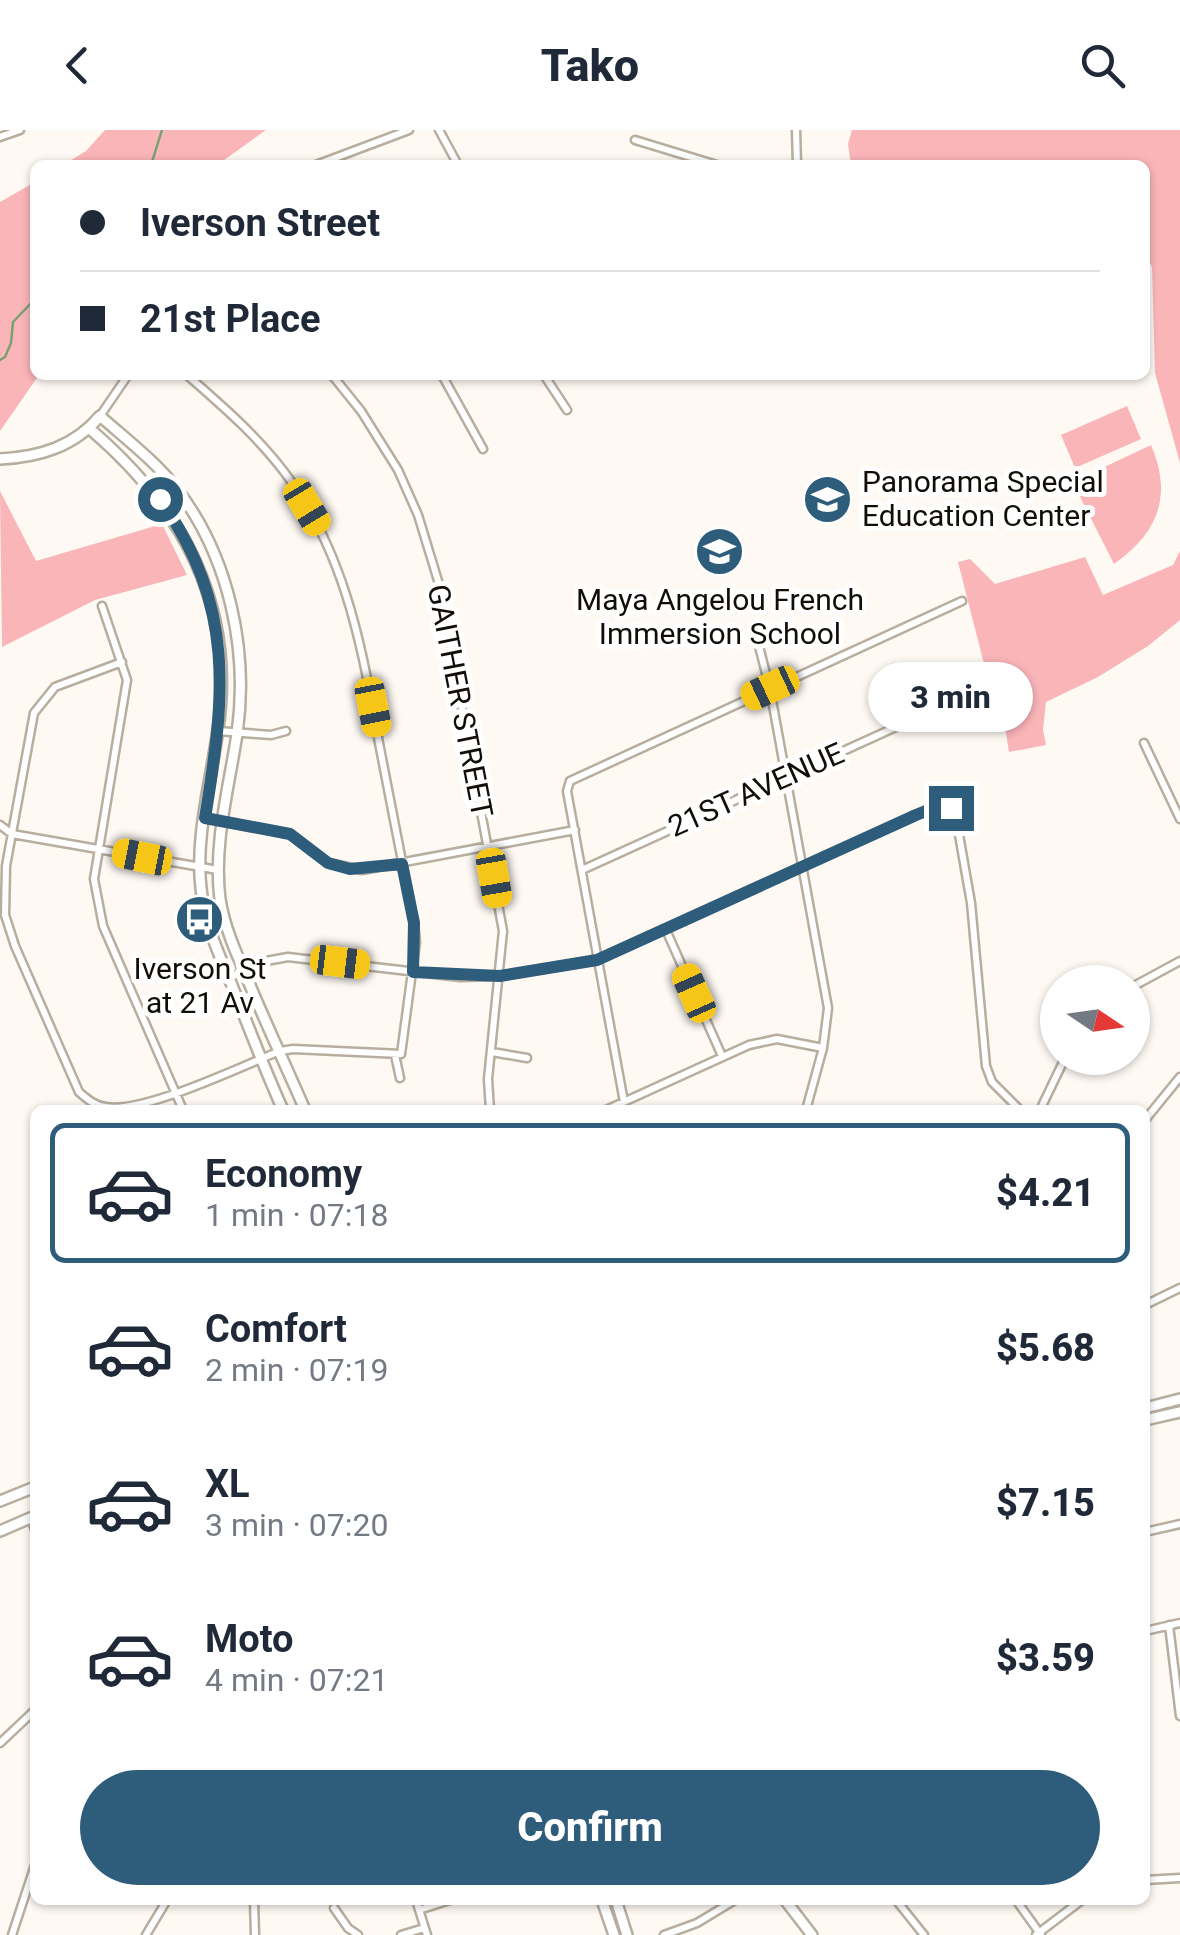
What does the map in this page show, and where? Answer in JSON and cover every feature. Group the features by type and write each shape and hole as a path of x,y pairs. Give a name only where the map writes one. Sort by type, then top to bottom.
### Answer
{"main road":[{"path":"0,459 59,448 90,428 100,416 176,488 217,562 232,610 241,692 218,870 220,902 244,971 303,1105"},
{"path":"90,428 128,462 160,499 198,568 220,649 222,690 200,870 204,912 280,1105"},
{"path":"1150,1407 1180,1399"},
{"path":"1150,1419 1180,1412"},
{"path":"0,1502 30,1490"},
{"path":"0,1531 30,1518"},
{"path":"604,1905 614,1935"},
{"path":"618,1905 628,1935"},
{"path":"789,1905 812,1935"}],"street":[{"path":"0,137 20,130"},
{"path":"329,160 409,130"},
{"path":"438,130 455,160"},
{"path":"796,130 797,160"},
{"path":"635,140 701,160"},
{"path":"100,416 125,380"},
{"path":"192,380 271,455 318,526 358,628 414,923 413,972 398,1055 400,1078"},
{"name":"GAITHER STREET","path":"336,380 398,470 418,515 439,584 503,931 489,1105"},
{"path":"445,380 483,449"},
{"path":"547,380 567,410"},
{"path":"624,1102 567,790 576,776 962,601"},
{"path":"102,606 122,662 126,698 94,879 98,913 180,1105"},
{"path":"754,628 770,688 828,1008 823,1048 807,1105"},
{"path":"101,1105 87,1099 64,1060 15,946 6,915 6,866 34,713 60,684 122,662"},
{"name":"21ST AVENUE","path":"582,870 986,686"},
{"path":"218,730 271,735 286,731"},
{"path":"1144,743 1180,819"},
{"path":"229,978 288,956 413,972 500,976 597,960 938,806 953,810 958,824 986,1066 992,1082 1015,1105"},
{"path":"205,818 290,834 328,863 350,869 402,864 574,830"},
{"path":"0,826 12,834 200,870 218,870"},
{"path":"666,930 722,1056"},
{"path":"1150,977 1180,961"},
{"path":"617,1105 749,1045 777,1039 823,1048"},
{"path":"135,1105 280,1051 398,1055"},
{"path":"492,1052 527,1058"},
{"path":"1042,1105 1057,1075"},
{"path":"1150,1114 1180,1077"},
{"path":"1150,1303 1180,1288"},
{"path":"1150,1531 1180,1524"},
{"path":"1150,1630 1180,1623"},
{"path":"1169,1625 1180,1716"},
{"path":"0,1743 30,1715"},
{"path":"1150,1880 1180,1878"},
{"path":"12,1935 30,1880"},
{"path":"146,1935 164,1905"},
{"path":"254,1905 256,1935"},
{"path":"401,1935 426,1931 418,1905"},
{"path":"419,1910 434,1905"},
{"path":"664,1935 706,1919 727,1905"},
{"path":"900,1905 924,1935"},
{"path":"1019,1905 1039,1934 1076,1905"},
{"path":"334,1908 358,1935"}],"shaded area":[{"path":"105,130 266,130 224,160 71,160 86,151"},
{"path":"852,130 1180,130 1180,463 1155,373 1150,160 850,160 848,144"},
{"path":"30,185 30,380 36,380 0,431 0,202"},
{"path":"1127,406 1141,439 1075,468 1061,435"},
{"path":"1151,445 1161,481 1157,512 1141,540 1114,564 1075,487 1077,480"},
{"path":"0,491 36,561 162,524 187,575 95,600 2,647"},
{"path":"1180,551 1180,620 1148,646 1098,677 1046,702 1046,745 1009,752 1001,702 983,660 958,562 970,559 995,584 1085,557 1103,595 1173,565"}],"waterway":[{"path":"153,160 162,130"},
{"path":"0,360 11,343 13,322 30,304"}],"place":[{"name":"Panorama Special Education Center","path":"827,499"},
{"name":"Maya Angelou French Immersion School","path":"720,551"},
{"name":"Iverson St at 21 Av","path":"200,920"}],"route":[{"path":"160,499 198,568 220,649 220,719 205,818 290,834 328,863 350,869 402,864 416,942 413,972 500,976 597,960 916,815 938,806 951,808"}]}
